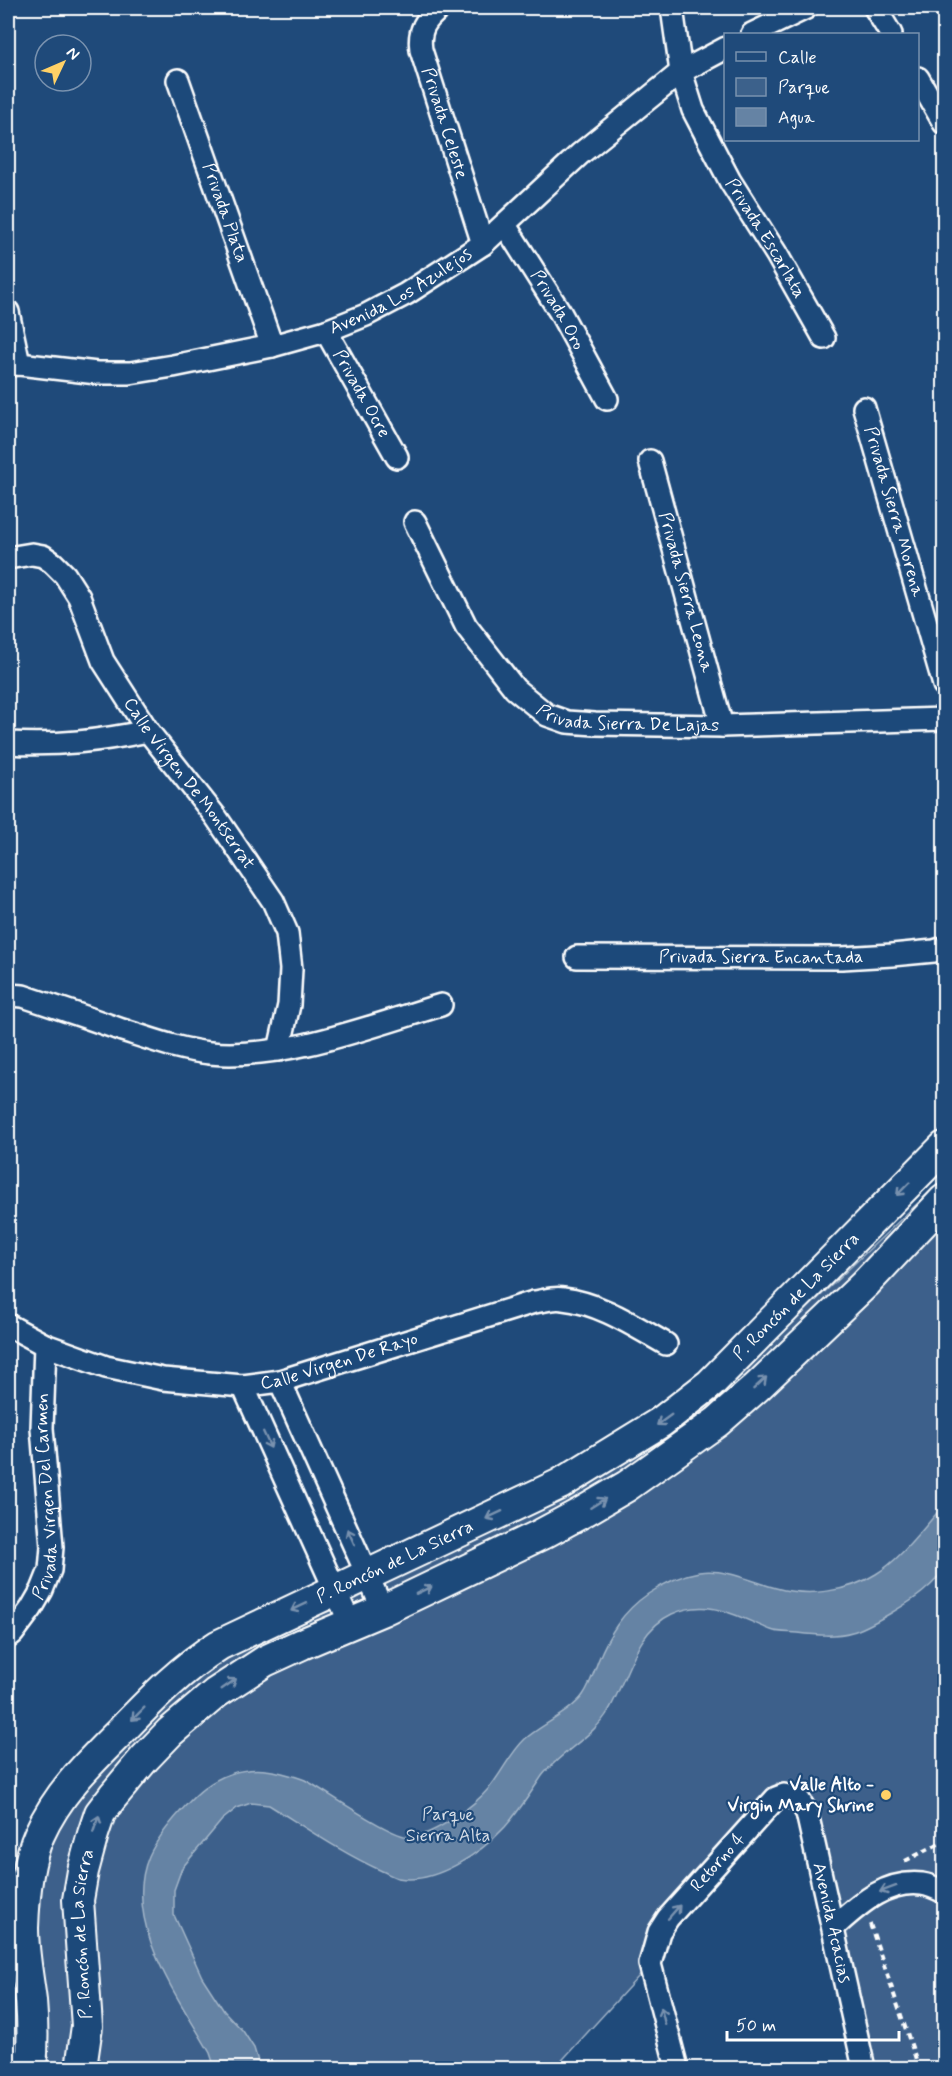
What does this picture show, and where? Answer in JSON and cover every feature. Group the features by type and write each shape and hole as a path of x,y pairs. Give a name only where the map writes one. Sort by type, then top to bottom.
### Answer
{"street":[{"name":"Privada Celeste","path":"440,8 422,26 419,37 421,50 483,244"},
{"path":"672,8 681,72"},
{"path":"754,33 806,8"},
{"path":"875,8 890,33"},
{"name":"Avenida Los Azulejos","path":"13,365 97,373 130,373 272,346 326,331 366,315 406,294 483,244 580,154 681,72 724,49"},
{"name":"Privada Escarlata","path":"681,72 693,110 730,181 777,255 824,338"},
{"name":"Privada Plata","path":"178,80 272,346"},
{"path":"919,80 945,123"},
{"name":"Privada Oro","path":"505,225 560,312 607,399"},
{"path":"8,312 13,365"},
{"name":"Privada Ocre","path":"326,331 397,457"},
{"name":"Privada Sierra Morena","path":"864,408 945,685"},
{"name":"Privada Sierra Leona","path":"650,461 722,726"},
{"name":"Privada Sierra De Lajas","path":"415,522 466,626 515,689 547,715 567,722 595,724 722,726 945,719"},
{"name":"Calle Virgen De Montserrat","path":"13,557 32,554 43,556 65,575 79,597 103,661 148,731 216,816 273,901 287,933 291,969 289,1005 279,1050"},
{"path":"8,743 99,741 148,731"},
{"name":"Privada Sierra Encantada","path":"577,957 842,958 934,951 945,948"},
{"path":"8,995 22,996 174,1047 240,1055 279,1050 441,1005"},
{"name":"P. Roncón de La Sierra","path":"31,2068 34,2041 24,1938 25,1900 30,1865 38,1837 52,1809 74,1779 159,1692 195,1660 241,1634 560,1484 661,1422 710,1384 945,1147"},
{"name":"P. Roncón de La Sierra","path":"81,2068 87,2026 78,1900 83,1871 100,1813 144,1759 170,1732 216,1693 265,1661 383,1610 542,1534 627,1486 717,1422 756,1388 865,1284 945,1200"},
{"path":"876,1217 903,1244"},
{"name":"Calle Virgen De Rayo","path":"8,1325 45,1345 106,1367 163,1379 243,1386 280,1381 534,1302 560,1298 584,1303 666,1344"},
{"name":"Privada Virgen Del Carmen","path":"8,1637 14,1633 31,1609 50,1570 52,1547 42,1428 45,1345"},
{"path":"280,1381 383,1610"},
{"path":"243,1386 350,1623"},
{"name":"Retorno 4","path":"677,2068 650,1964 659,1932 776,1798 784,1795 792,1796 799,1800 807,1813"},
{"name":"Avenida Acacias","path":"807,1813 864,2068"},
{"path":"834,1927 862,1901 890,1886 923,1884 945,1892"}],"path":[{"path":"903,1862 945,1841"},
{"path":"862,1901 919,2068"}],"green space":[{"name":"Parque Sierra Alta","path":"944,1178 944,2068 865,2068 805,1788 777,1783 650,1964 555,2068 31,2068 25,1900 52,1809 195,1660 341,1607 700,1411"}],"water":[{"path":"944,1505 944,1569 931,1585 912,1600 859,1630 832,1635 777,1632 711,1608 686,1609 659,1622 641,1643 603,1720 550,1767 515,1815 495,1837 470,1856 442,1872 412,1879 396,1877 338,1848 269,1805 251,1803 237,1808 222,1820 182,1868 174,1890 174,1915 202,1977 224,2011 243,2031 254,2048 260,2068 215,2068 210,2053 157,1959 142,1907 142,1881 149,1856 162,1834 178,1814 209,1784 243,1770 256,1769 282,1773 305,1780 391,1831 403,1836 422,1835 443,1825 474,1803 494,1782 525,1739 578,1701 588,1687 612,1632 631,1608 654,1590 686,1575 709,1571 728,1573 788,1591 814,1592 840,1589 865,1580 886,1567 912,1542"}],"place":[{"name":"Valle Alto - Virgin Mary Shrine","path":"886,1795"}]}
